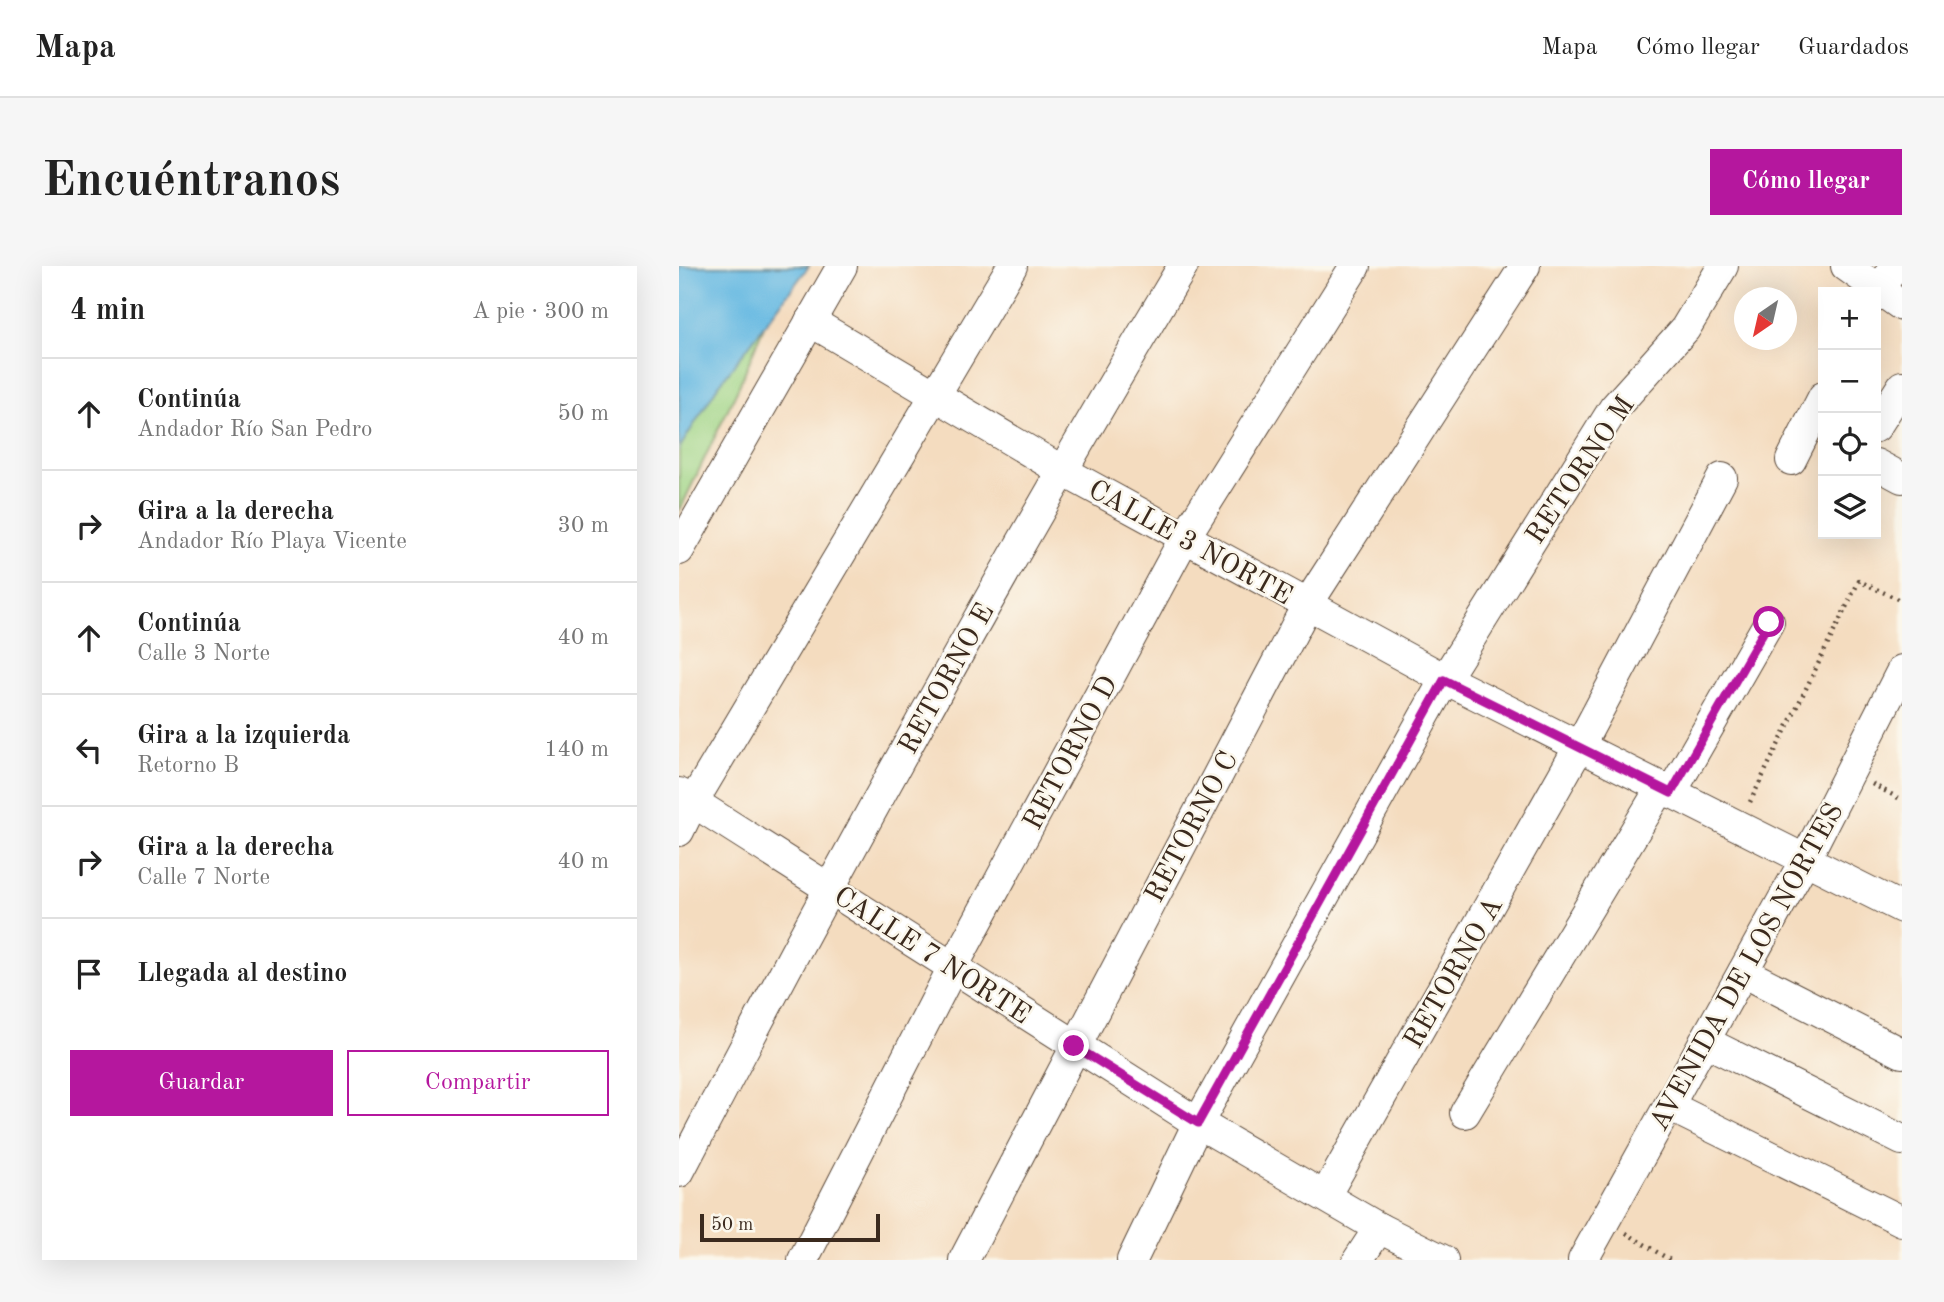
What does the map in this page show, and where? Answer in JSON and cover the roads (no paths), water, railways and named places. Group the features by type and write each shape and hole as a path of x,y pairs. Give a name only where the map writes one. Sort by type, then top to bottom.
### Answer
{"street":[{"path":"679,550 842,266"},
{"path":"679,831 686,798 1012,266"},
{"name":"RETORNO E","path":"679,1172 828,886 1061,470 1183,266"},
{"name":"RETORNO D","path":"803,1260 953,967 1185,537 1355,266"},
{"name":"RETORNO C","path":"964,1260 1307,605 1525,266"},
{"name":"RETORNO M","path":"1132,1260 1198,1123 1444,680 1615,408 1685,329 1723,266"},
{"path":"1846,266 1888,289"},
{"name":"CALLE 3 NORTE","path":"810,321 1061,470 1444,680 1902,908"},
{"path":"1881,419 1902,386"},
{"path":"1791,460 1818,407"},
{"path":"1881,467 1902,478"},
{"name":"RETORNO A","path":"1325,1196 1579,747 1722,478"},
{"path":"1465,1113 1769,622"},
{"name":"AVENIDA DE LOS NORTES","path":"1583,1260 1806,858 1902,670"},
{"name":"CALLE 7 NORTE","path":"686,798 1198,1123 1379,1228 1400,1251 1443,1260"},
{"path":"1743,972 1902,1052"},
{"path":"1705,1041 1902,1140"},
{"path":"1668,1106 1902,1221"},
{"path":"1358,1260 1379,1228"}],"water":[{"path":"679,266 809,266 716,389 679,449"}]}
